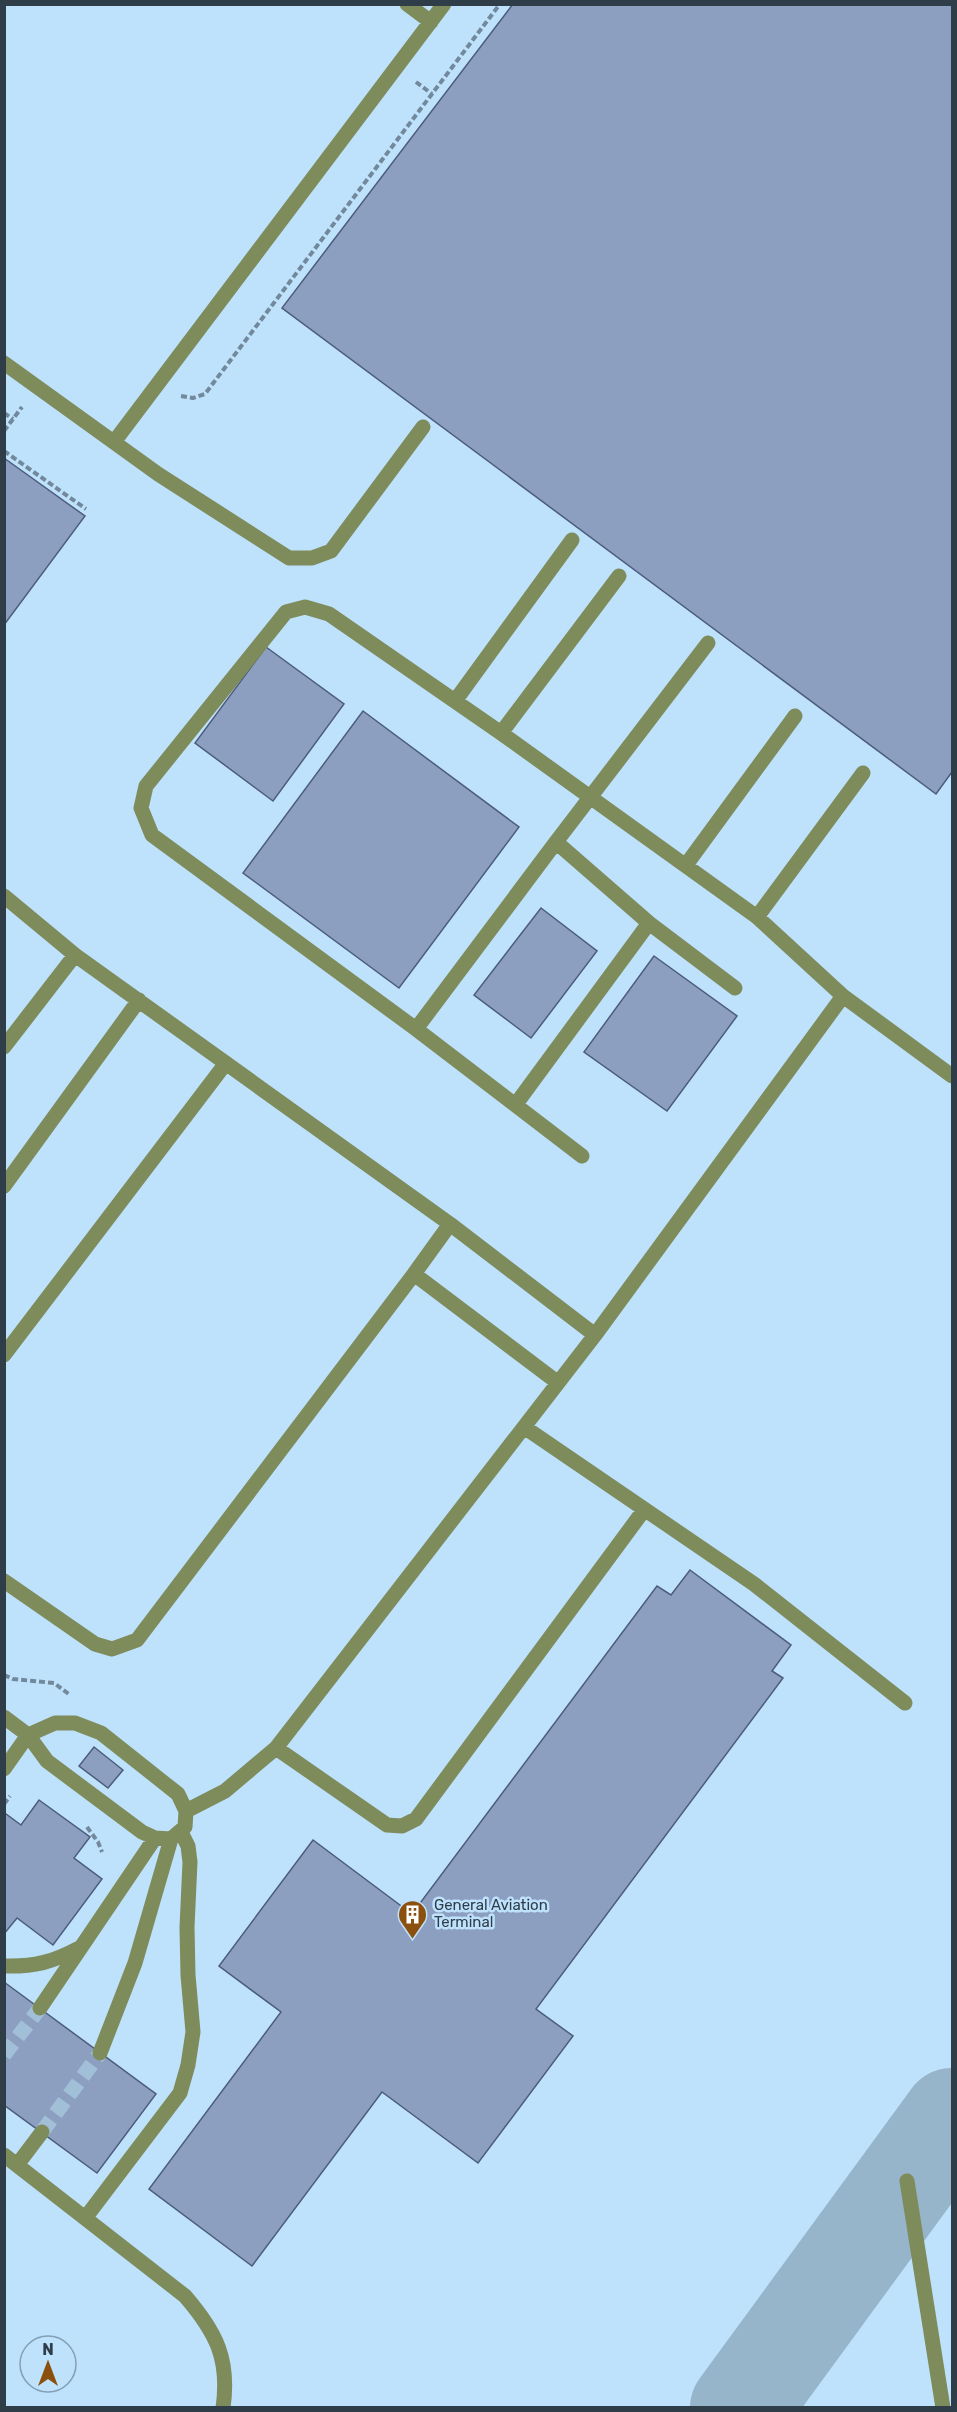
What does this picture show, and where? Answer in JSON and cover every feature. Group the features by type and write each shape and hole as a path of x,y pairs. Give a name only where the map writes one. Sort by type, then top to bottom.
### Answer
{"street":[{"path":"407,4 431,22"},
{"path":"114,442 444,4"},
{"path":"4,363 114,442 289,558 312,558 331,551 423,427"},
{"path":"455,701 572,540"},
{"path":"501,733 619,576"},
{"path":"582,1156 416,1029 152,835 141,808 146,786 286,612 305,608 329,614 501,733 757,917 843,996 952,1076"},
{"path":"416,1029 708,643"},
{"path":"686,865 795,716"},
{"path":"757,917 863,773"},
{"path":"556,842 648,923 735,988"},
{"path":"4,896 75,955 450,1224 595,1335"},
{"path":"516,1104 648,923"},
{"path":"4,1047 75,955"},
{"path":"186,1811 225,1791 276,1748 595,1335 843,996"},
{"path":"4,1186 139,1000"},
{"path":"4,1355 226,1063"},
{"path":"4,1581 95,1644 112,1649 137,1640 450,1224"},
{"path":"414,1274 557,1382"},
{"path":"524,1427 754,1584 905,1703"},
{"path":"276,1748 387,1825 402,1826 416,1819 644,1510"},
{"path":"4,1718 28,1735 47,1761 142,1832 155,1838 176,1836 188,1846 190,1862 187,1927 188,1976 193,2032 188,2065 180,2093 86,2217"},
{"path":"4,1769 28,1735 55,1723 75,1723 101,1733 178,1794 186,1811 187,1820 176,1836 135,1963 100,2053"},
{"path":"40,2008 155,1838"},
{"path":"4,1966 24,1967 54,1961 82,1947"},
{"path":"42,2132 11,2160 185,2296 200,2314 221,2354 226,2385 223,2408"},
{"path":"906,2181 943,2408"}],"path":[{"path":"205,394 500,4"},
{"path":"4,413 13,419 4,431"},
{"path":"4,451 86,509"},
{"path":"4,1675 13,1679 54,1683 77,1700"},
{"path":"83,1822 99,1842 102,1851"}],"building":[{"path":"513,4 952,4 952,772 936,794 282,308"},
{"path":"4,458 85,516 4,625"},
{"path":"266,647 344,704 273,801 195,743"},
{"path":"363,711 519,827 399,988 243,873"},
{"path":"541,908 597,951 531,1038 474,995"},
{"path":"654,956 737,1016 667,1111 584,1052"},
{"name":"General Aviation Terminal","path":"690,1570 791,1645 772,1671 783,1678 536,2009 573,2036 478,2163 382,2092 252,2266 149,2189 281,2012 219,1966 313,1840 412,1914 657,1586 671,1595"},
{"path":"94,1747 123,1770 108,1788 79,1766"},
{"path":"39,1800 90,1837 74,1858 102,1879 53,1945 17,1918 4,1934 4,1816 6,1814 21,1825"},
{"path":"4,1982 156,2094 97,2173 4,2105"}],"taxiway":[{"path":"740,2408 952,2118"}],"tunnel":[{"path":"4,2055 40,2008"},
{"path":"42,2132 100,2053"}],"place":[{"name":"General Aviation Terminal","path":"413,1940"}]}
